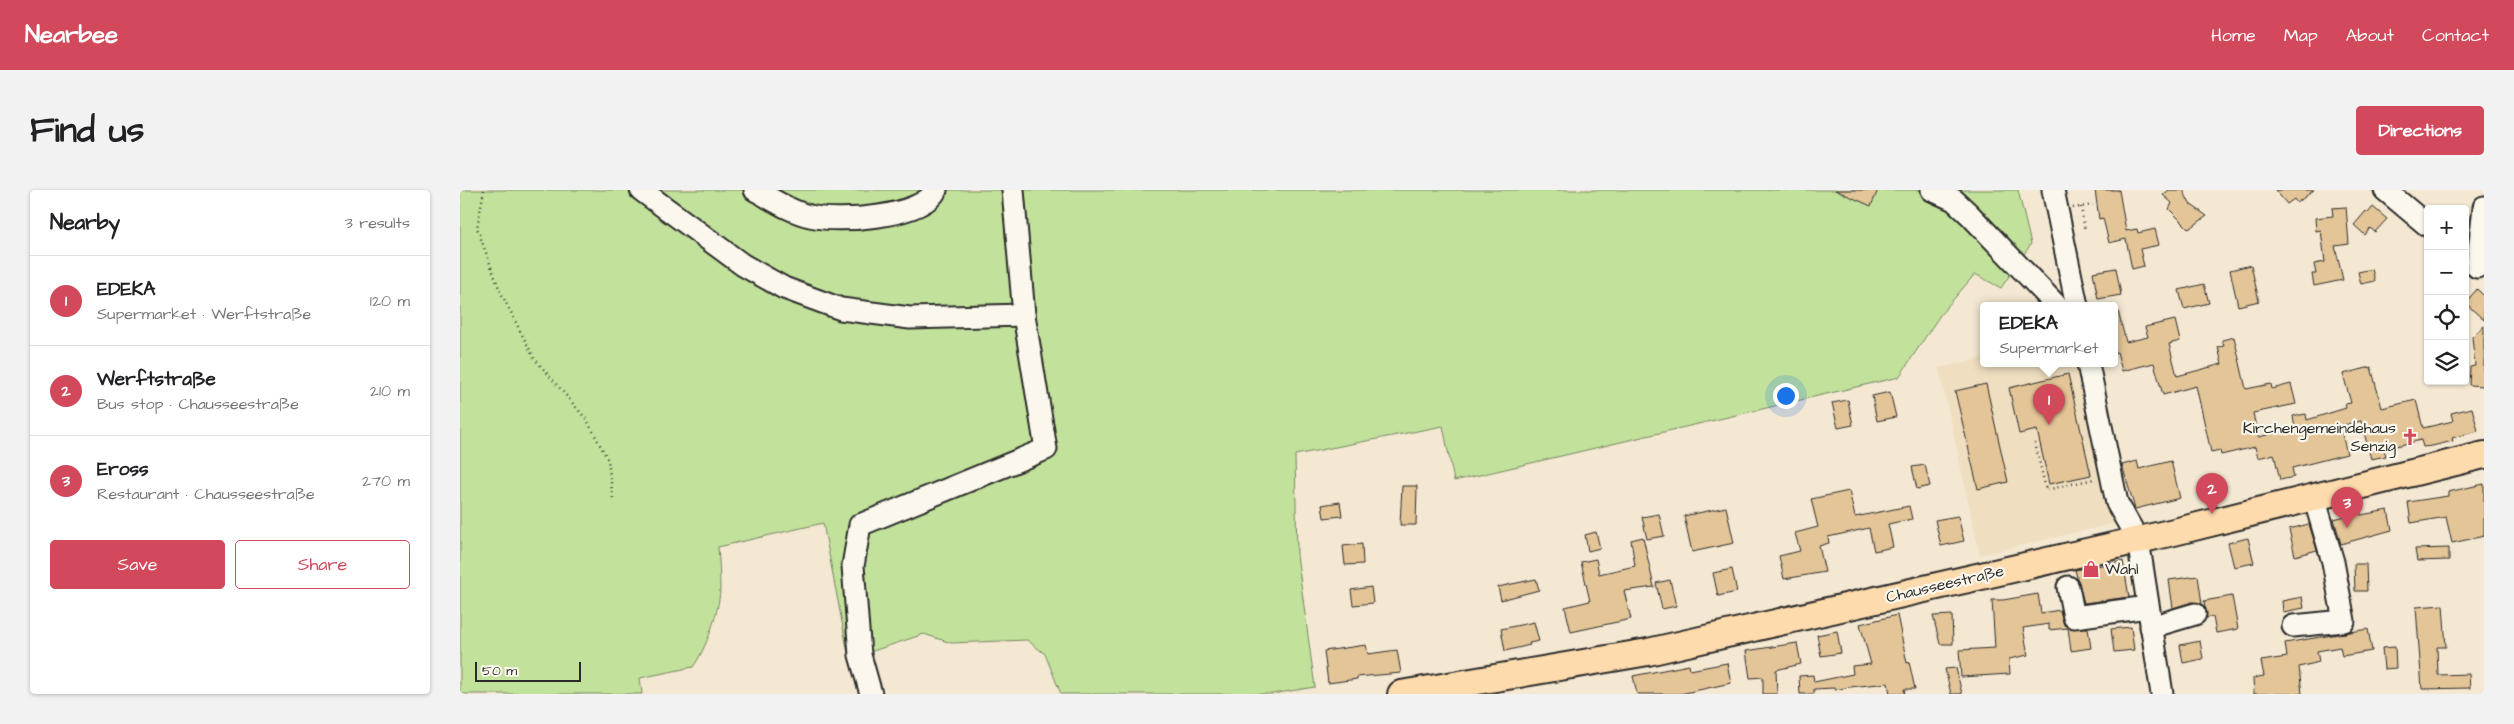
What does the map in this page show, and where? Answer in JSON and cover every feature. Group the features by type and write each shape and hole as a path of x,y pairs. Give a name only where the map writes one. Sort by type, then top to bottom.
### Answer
{"main road":[{"name":"Chausseestraße","path":"1401,694 1648,652 2138,540 2484,455"}],"street":[{"path":"641,190 743,265 784,288 841,308 910,318 1024,314"},
{"path":"754,190 808,216 830,220 856,220 914,206 933,196 936,190"},
{"path":"871,694 860,654 853,566 860,525 1046,449 1024,314 1013,190"},
{"path":"1932,190 1954,200 2053,302"},
{"path":"2053,190 2076,302"},
{"path":"2385,190 2424,223"},
{"path":"2475,266 2484,207"},
{"path":"2089,367 2117,503 2138,540 2162,694"},
{"path":"2293,626 2344,620 2333,562 2314,497"},
{"path":"2068,587 2074,617 2149,617 2195,614"}],"path":[{"path":"484,190 477,228 500,291 534,358 587,420 608,460 613,498"},
{"path":"2080,207 2084,230"},
{"path":"2035,442 2046,490 2110,475"}],"shaded area":[{"path":"1980,359 1980,367 2082,367 2116,523 1980,555 1939,368"}],"green space":[{"path":"460,190 2018,190 2031,244 2001,288 1975,274 1940,315 1899,377 1454,481 1443,426 1295,455 1297,555 1315,687 1272,694 1061,694 1045,654 1027,640 951,643 924,634 849,659 823,523 718,547 719,599 703,650 693,667 640,678 642,694 460,694"}],"building":[{"path":"1835,190 1878,190 1871,206"},
{"path":"2095,190 2119,190 2126,231 2137,229 2138,233 2155,229 2159,245 2140,249 2144,266 2132,269 2126,239 2109,243 2103,218 2099,219"},
{"path":"2169,190 2183,190 2190,204 2207,216 2189,229 2169,209 2172,203 2163,195"},
{"path":"2275,190 2314,190 2297,203 2294,199 2287,204"},
{"path":"2346,207 2349,244 2335,246 2343,280 2314,286 2312,274 2316,274 2314,264 2325,262 2321,230 2316,231 2315,218 2333,216 2332,208"},
{"path":"2373,207 2387,219 2375,232 2370,228 2365,235 2354,225 2366,211 2368,213"},
{"path":"2251,265 2259,301 2238,306 2230,270"},
{"path":"2116,268 2121,295 2098,299 2093,272"},
{"path":"2372,269 2375,281 2361,284 2358,272"},
{"path":"2204,284 2209,303 2184,309 2179,290"},
{"path":"2477,289 2484,296 2484,320 2469,307 2469,298"},
{"path":"2118,311 2126,342 2148,337 2145,327 2175,320 2180,341 2169,344 2177,376 2222,364 2218,347 2224,346 2222,340 2234,337 2246,389 2271,384 2272,389 2291,384 2296,404 2253,413 2258,437 2295,429 2293,416 2306,414 2307,420 2346,408 2345,404 2351,403 2343,374 2371,367 2382,408 2416,400 2423,428 2453,421 2451,413 2472,408 2478,431 2452,438 2453,441 2432,446 2423,447 2421,440 2384,449 2386,456 2371,459 2361,421 2340,426 2347,454 2292,468 2294,477 2280,480 2274,454 2258,458 2255,447 2221,455 2220,450 2211,452 2196,386 2163,395 2154,363 2122,371 2118,356"},
{"path":"2484,326 2484,386 2469,385 2470,367 2475,366 2472,337"},
{"path":"2068,374 2091,475 2049,484 2037,430 2019,434 2009,388"},
{"path":"1986,384 2008,482 1978,489 1955,391"},
{"path":"1890,392 1896,417 1877,421 1872,396"},
{"path":"1848,400 1853,425 1838,428 1832,403"},
{"path":"2137,461 2139,469 2171,461 2180,498 2135,509 2122,465"},
{"path":"1925,465 1930,486 1917,489 1912,467"},
{"path":"2484,484 2484,536 2452,543 2446,517 2411,523 2408,502 2448,496 2448,492"},
{"path":"1402,486 1417,486 1416,525 1400,525"},
{"path":"1849,491 1855,517 1909,506 1912,519 1888,524 1893,547 1874,551 1869,528 1828,537 1829,543 1819,546 1825,572 1784,579 1779,556 1800,551 1795,533 1818,527 1811,499"},
{"path":"1340,502 1342,516 1324,518 1322,505"},
{"path":"1726,507 1734,543 1692,552 1684,516"},
{"path":"2388,510 2392,530 2341,544 2334,519 2360,512 2361,515"},
{"path":"1659,514 1664,536 1647,539 1642,517"},
{"path":"1958,516 1964,541 1941,546 1935,520"},
{"path":"2309,524 2317,550 2295,556 2289,529"},
{"path":"1596,532 1600,548 1588,551 1585,535"},
{"path":"1643,537 1654,587 1624,591 1631,619 1571,632 1565,607 1590,601 1581,562 1596,559 1599,574 1635,566 1631,540"},
{"path":"2248,538 2254,563 2234,567 2228,543"},
{"path":"1362,544 1363,564 1345,565 1343,546"},
{"path":"2449,548 2449,560 2417,561 2415,549"},
{"path":"2123,561 2129,597 2084,603 2075,570"},
{"path":"2354,564 2366,564 2367,591 2355,591"},
{"path":"1732,569 1737,592 1718,596 1713,573"},
{"path":"2198,576 2202,604 2192,602 2173,608 2169,580"},
{"path":"1536,579 1539,590 1501,600 1498,587"},
{"path":"1670,580 1676,606 1662,609 1656,583"},
{"path":"1371,587 1373,603 1353,605 1351,590"},
{"path":"2038,594 2041,613 2060,610 2064,625 2069,628 2088,628 2091,648 2071,651 2068,628 2049,630 2049,624 2023,628 2028,655 2009,659 2010,674 1961,677 1959,650 1995,648 1992,600"},
{"path":"2232,596 2238,629 2216,633 2213,617 2207,618 2204,601"},
{"path":"2302,597 2304,608 2283,612 2282,601"},
{"path":"2443,605 2446,647 2437,647 2438,675 2469,674 2470,688 2422,689 2416,607"},
{"path":"1897,615 1907,663 1909,662 1915,689 1904,689 1905,694 1890,694 1888,683 1835,690 1834,688 1814,689 1814,694 1800,694 1799,676 1813,675 1814,682 1853,674 1852,666 1871,664 1860,624"},
{"path":"1952,615 1953,644 1940,644 1933,616"},
{"path":"1534,622 1539,641 1505,651 1501,629"},
{"path":"2131,627 2134,650 2114,652 2111,629"},
{"path":"2368,629 2372,651 2342,656 2340,647 2317,651 2319,662 2299,667 2302,694 2254,694 2253,678 2264,676 2261,661 2287,657 2285,643"},
{"path":"1837,631 1841,653 1821,656 1817,635"},
{"path":"2200,641 2203,659 2183,663 2180,645"},
{"path":"1797,643 1801,664 1776,670 1777,694 1763,694 1763,677 1750,678 1746,651"},
{"path":"1366,645 1368,654 1397,650 1401,673 1357,677 1357,679 1328,683 1324,651"},
{"path":"2395,647 2396,668 2384,669 2382,648"},
{"path":"1727,663 1731,683 1680,694 1637,694 1633,676 1689,665 1690,670"},
{"path":"1956,668 1962,694 1951,694 1945,669"}],"place":[{"name":"EDEKA","path":"2049,425"},
{"name":"Kirchengemeindehaus Senzig","path":"2410,437"},
{"name":"Werftstraße","path":"2212,514"},
{"name":"Eross","path":"2347,528"},
{"name":"Wahl","path":"2091,569"}]}
